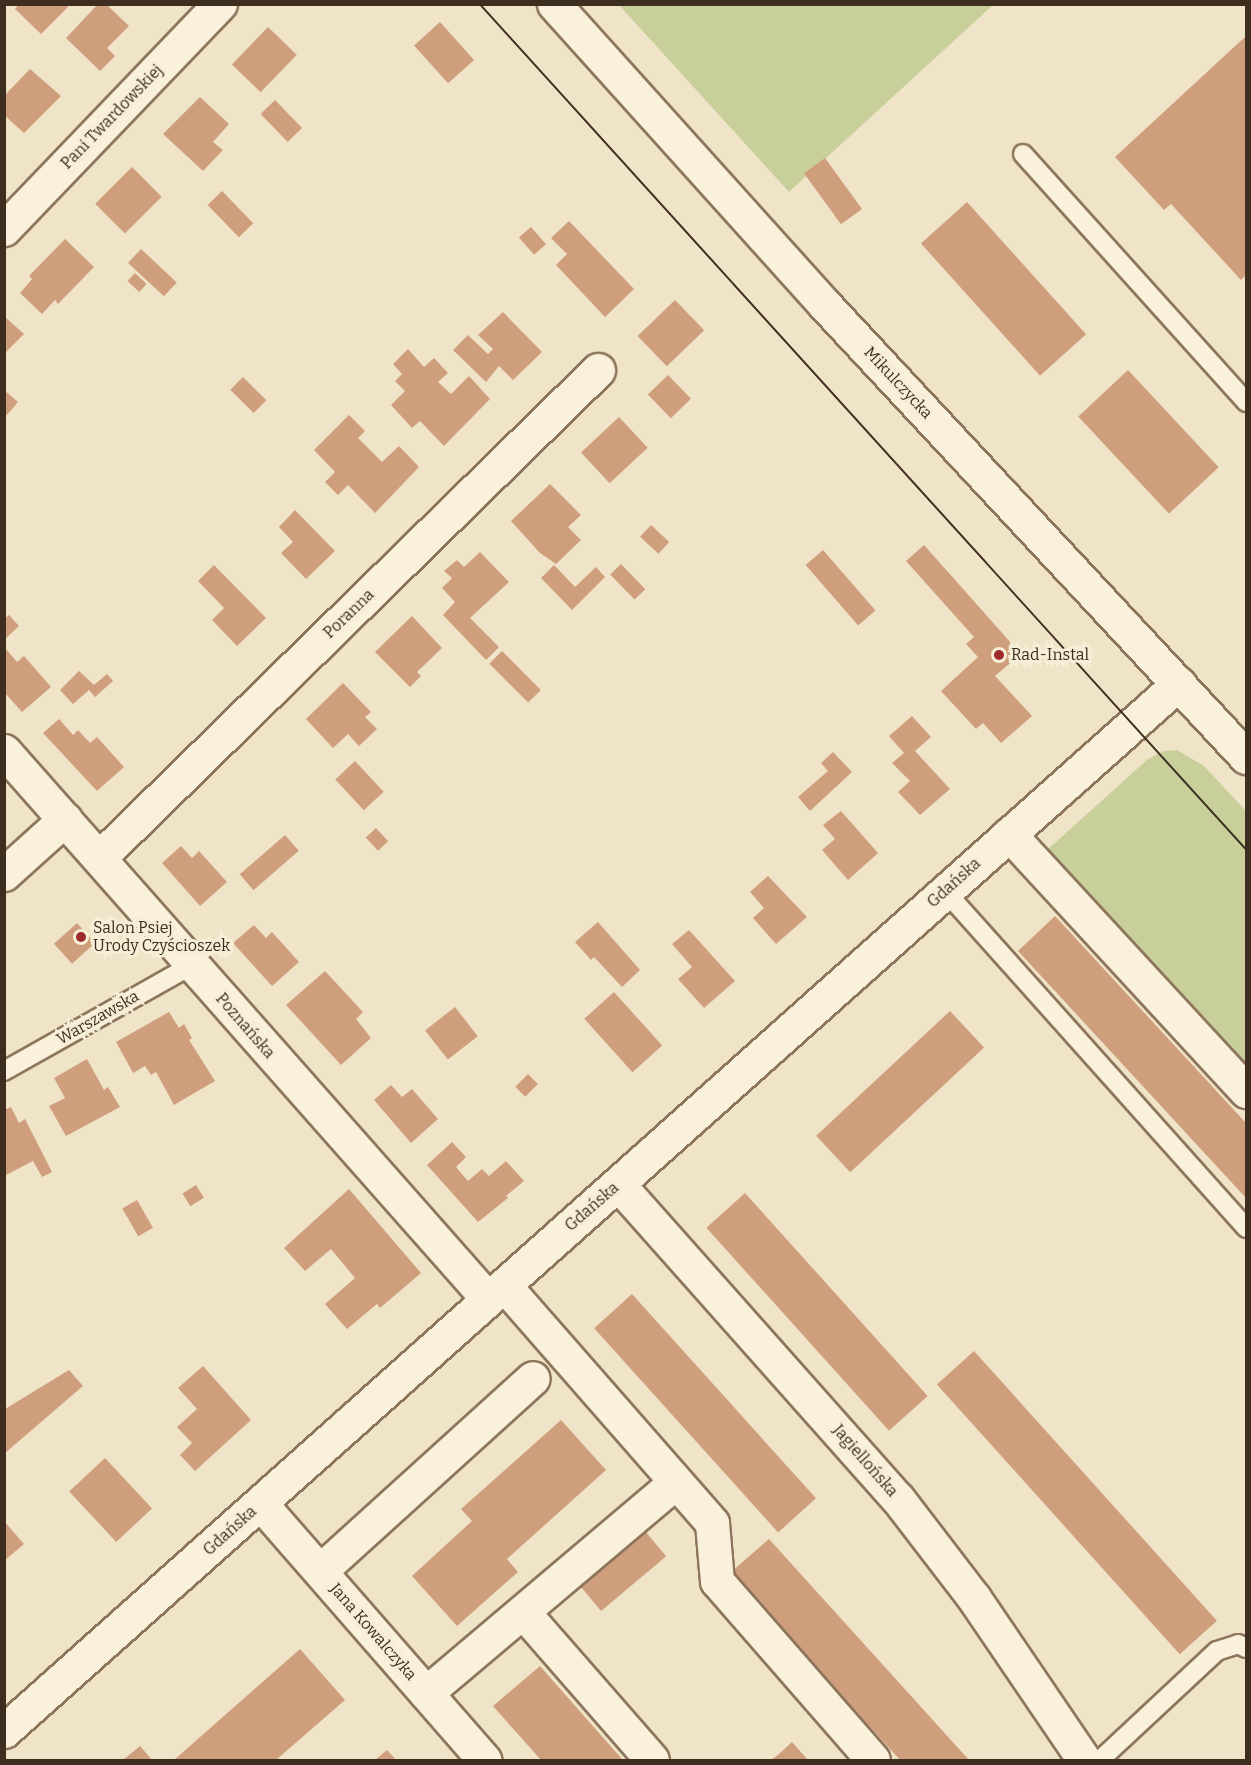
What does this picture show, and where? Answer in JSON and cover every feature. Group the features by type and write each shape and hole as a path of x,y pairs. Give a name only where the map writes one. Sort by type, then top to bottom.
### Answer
{"street":[{"name":"Pani Twardowskiej","path":"4,229 220,4"},
{"name":"Mikulczycka","path":"554,4 825,305 1246,757"},
{"name":"Poranna","path":"99,858 598,370"},
{"name":"Gdańska","path":"4,1731 1179,683"},
{"name":"Poznańska","path":"4,751 192,965 712,1523 717,1581 873,1761"},
{"path":"4,874 65,819"},
{"path":"1009,834 1246,1092"},
{"name":"Jagiellońska","path":"618,1184 917,1523 974,1598 1084,1761"},
{"path":"320,1571 533,1378"},
{"path":"426,1693 676,1482"},
{"name":"Jana Kowalczyka","path":"261,1504 484,1761"},
{"path":"523,1612 652,1761"}],"lane":[{"path":"1023,154 1246,402"},
{"path":"945,891 1246,1228"},
{"name":"Warszawska","path":"4,1071 192,965"},
{"path":"1100,1761 1217,1651 1238,1644 1246,1648"}],"green space":[{"path":"619,5 993,5 789,192"},
{"path":"1177,750 1204,766 1246,811 1246,1088 1036,860 1148,759 1164,751"}],"building":[{"path":"19,4 66,4 68,7 41,34 15,9"},
{"path":"98,4 106,4 129,26 107,48 115,56 100,71 66,38"},
{"path":"440,22 474,60 448,83 414,45"},
{"path":"268,27 297,55 261,92 232,64"},
{"path":"1246,36 1246,275 1241,280 1171,204 1164,210 1115,157"},
{"path":"30,69 61,96 24,133 4,115 4,96"},
{"path":"200,97 229,124 213,142 223,150 203,171 163,134"},
{"path":"275,100 302,128 288,142 261,114"},
{"path":"825,158 862,209 841,224 804,173"},
{"path":"132,167 162,197 125,233 95,204"},
{"path":"222,191 253,223 239,237 208,205"},
{"path":"967,202 1086,334 1040,376 921,243"},
{"path":"569,221 634,289 605,317 556,265 567,254 551,238"},
{"path":"531,227 546,244 534,255 519,237"},
{"path":"65,239 94,267 58,304 55,300 42,314 20,293 32,279 29,276"},
{"path":"141,249 177,282 164,296 128,263"},
{"path":"135,273 147,284 139,292 127,281"},
{"path":"675,300 704,330 667,366 638,336"},
{"path":"503,312 542,352 513,380 499,366 486,382 453,350 468,335 488,354 493,349 478,335"},
{"path":"4,316 24,334 4,354"},
{"path":"408,349 424,367 434,358 448,373 438,382 451,394 469,376 490,399 444,446 420,421 412,428 391,405 405,391 395,381 402,374 393,364"},
{"path":"1128,370 1219,467 1169,514 1078,416"},
{"path":"668,375 691,399 671,418 648,394"},
{"path":"243,377 266,400 254,413 230,390"},
{"path":"4,390 18,402 7,415 4,413"},
{"path":"349,415 365,431 358,438 382,462 399,446 419,467 375,513 348,485 338,495 325,482 335,472 314,450"},
{"path":"619,417 648,448 610,483 581,452"},
{"path":"550,484 581,515 568,527 581,540 556,564 540,553 511,521"},
{"path":"295,510 335,551 306,579 281,553 293,542 279,527"},
{"path":"651,525 669,542 658,554 640,537"},
{"path":"924,545 1021,654 995,676 1032,716 1001,743 983,723 976,729 941,691 978,657 966,644 974,637 906,561"},
{"path":"823,550 875,610 858,625 806,565"},
{"path":"480,552 509,582 470,618 499,647 486,660 443,615 455,602 442,588 452,578 444,571 457,560 464,567"},
{"path":"621,564 645,589 635,600 610,574"},
{"path":"214,565 266,618 237,646 212,620 224,608 198,581"},
{"path":"554,565 575,587 596,567 605,577 572,610 541,578"},
{"path":"9,615 19,626 4,640 4,619"},
{"path":"412,616 442,648 417,672 421,676 410,687 375,652"},
{"path":"6,649 17,662 24,656 51,687 22,712 4,692"},
{"path":"502,651 541,690 528,703 489,664"},
{"path":"79,671 94,685 107,674 113,681 95,697 89,690 73,704 60,690"},
{"path":"343,683 371,712 365,717 377,729 359,746 348,734 333,748 306,719"},
{"path":"912,716 931,737 915,751 950,789 920,815 898,792 910,781 892,763 904,753 889,736"},
{"path":"59,719 73,735 78,730 90,743 97,737 124,767 97,791 43,733"},
{"path":"833,752 852,772 810,811 798,797 828,771 821,763"},
{"path":"355,761 384,792 364,810 335,779"},
{"path":"841,811 878,853 848,880 822,850 835,839 823,825"},
{"path":"376,828 388,841 378,851 366,838"},
{"path":"285,835 299,851 253,890 240,874"},
{"path":"181,846 192,858 199,851 227,882 200,906 162,863"},
{"path":"768,876 807,917 776,944 753,918 764,908 750,892"},
{"path":"1055,916 1246,1123 1246,1198 1018,951"},
{"path":"598,922 640,970 622,987 594,957 591,960 575,942"},
{"path":"77,923 95,943 72,964 54,944"},
{"path":"254,925 266,938 272,932 299,962 272,986 233,943"},
{"path":"689,930 735,981 704,1008 678,979 692,967 672,944"},
{"path":"325,971 363,1012 356,1019 371,1038 341,1065 286,1005"},
{"path":"614,992 662,1046 632,1072 584,1019"},
{"path":"455,1007 478,1036 448,1060 425,1030"},
{"path":"950,1011 984,1048 850,1172 816,1136"},
{"path":"169,1012 179,1028 184,1024 192,1038 189,1040 215,1081 174,1105 156,1072 151,1075 145,1066 133,1073 116,1042"},
{"path":"87,1059 104,1090 108,1087 120,1107 66,1136 49,1106 65,1098 54,1078"},
{"path":"528,1074 538,1084 525,1097 515,1087"},
{"path":"391,1085 402,1097 412,1089 438,1119 411,1143 374,1100"},
{"path":"11,1107 19,1123 25,1119 52,1172 42,1177 33,1161 4,1176 4,1110"},
{"path":"452,1142 466,1157 456,1167 468,1181 482,1169 489,1176 506,1161 524,1181 506,1196 508,1198 478,1222 427,1165"},
{"path":"196,1185 204,1198 190,1206 182,1193"},
{"path":"349,1189 421,1273 380,1308 377,1304 347,1329 325,1304 355,1278 331,1249 305,1271 284,1248"},
{"path":"745,1193 928,1396 889,1431 706,1228"},
{"path":"137,1200 153,1228 138,1236 122,1208"},
{"path":"632,1294 816,1498 778,1532 594,1328"},
{"path":"974,1351 1217,1621 1180,1654 937,1384"},
{"path":"203,1366 251,1420 195,1471 180,1455 192,1443 177,1427 197,1409 178,1388"},
{"path":"69,1370 83,1386 5,1453 5,1409"},
{"path":"561,1420 606,1470 507,1559 518,1572 457,1626 412,1576 472,1521 461,1509"},
{"path":"105,1458 152,1508 116,1542 69,1491"},
{"path":"4,1521 24,1544 4,1561"},
{"path":"645,1531 666,1556 601,1611 580,1586"},
{"path":"769,1539 969,1760 900,1760 730,1573"},
{"path":"300,1649 345,1700 276,1760 174,1760"},
{"path":"540,1666 623,1760 541,1760 493,1706"},
{"path":"792,1742 808,1760 771,1760 779,1754"},
{"path":"140,1746 152,1760 123,1760"},
{"path":"387,1750 396,1760 375,1760"}],"tram line":[{"path":"480,4 1246,849"}],"place":[{"name":"Rad-Instal","path":"999,655"},
{"name":"Salon Psiej Urody Czyścioszek","path":"81,937"}]}
